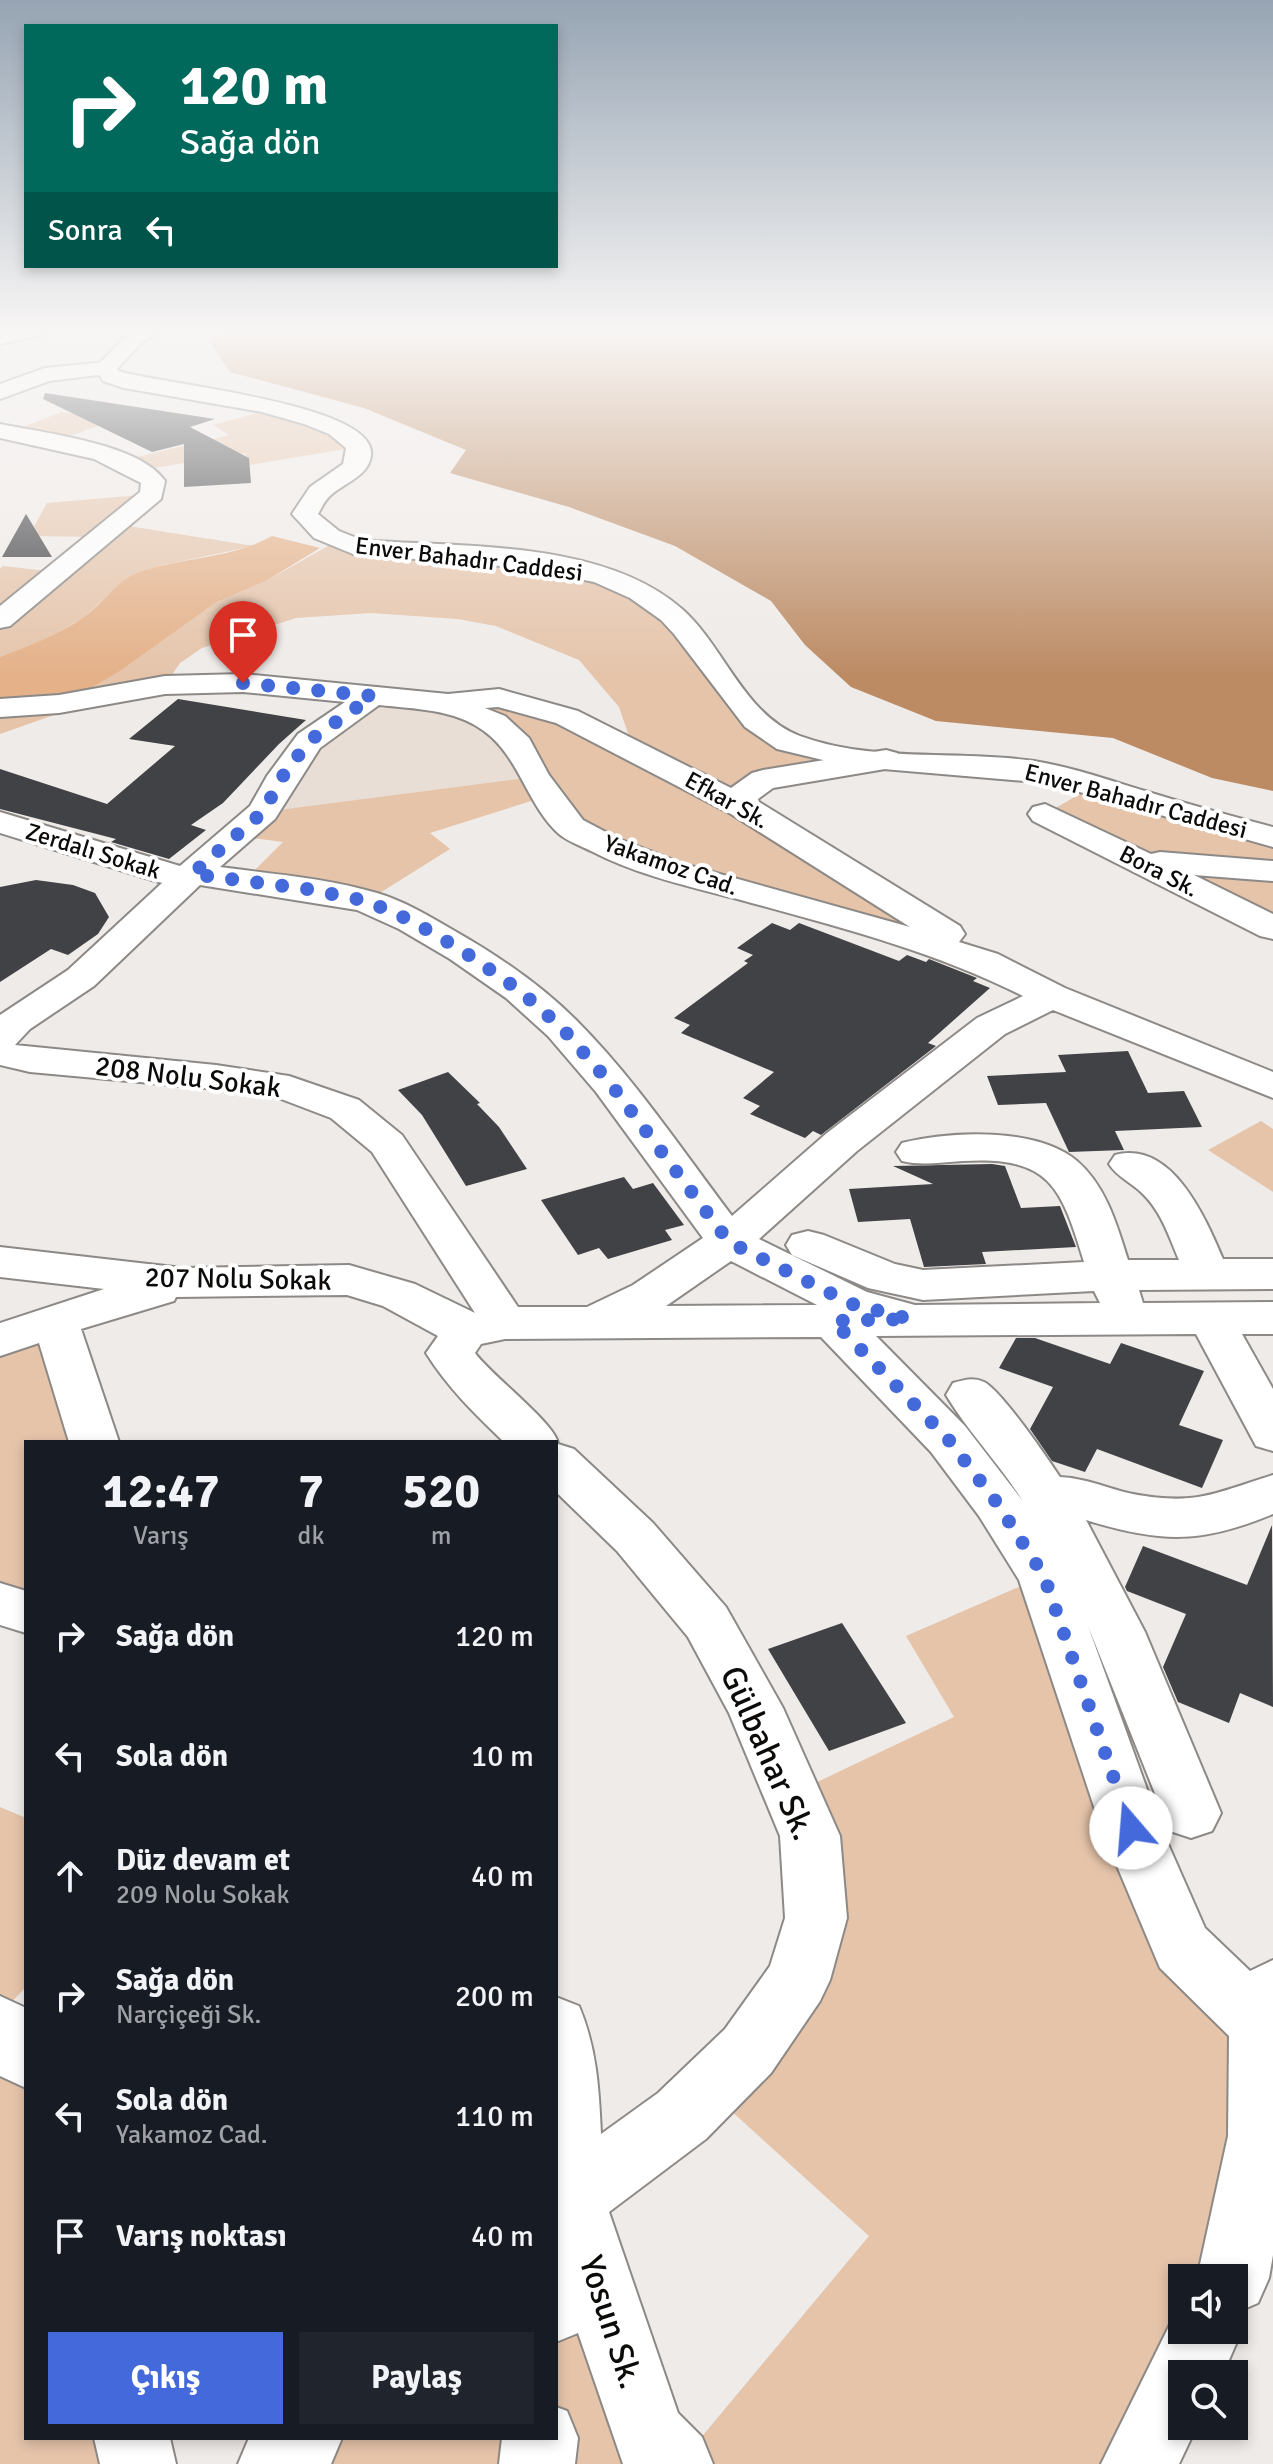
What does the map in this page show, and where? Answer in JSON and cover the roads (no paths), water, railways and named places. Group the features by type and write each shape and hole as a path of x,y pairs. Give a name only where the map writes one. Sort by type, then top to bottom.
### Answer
{"street":[{"path":"0,620 152,494 153,481 142,470 120,461 56,445"},
{"name":"Enver Bahadır Caddesi","path":"356,445 359,457 353,468 319,492 305,514 316,530 335,542 362,548 578,568 629,586 671,615 760,726 784,741 819,751 886,760 970,763 1037,772 1273,837"},
{"name":"Yakamoz Cad.","path":"0,708 59,704 165,685 243,683 446,703 494,723 518,745 534,777 571,827 607,846 672,871 846,918 985,962 1052,996 1273,1086"},
{"path":"0,734 114,694"},
{"path":"0,1038 16,1021 81,978 263,812 283,776 309,741 373,696"},
{"name":"Efkar Sk.","path":"446,703 469,698 499,698 567,717 743,807 936,926 985,962"},
{"path":"743,807 741,796 763,780 886,760"},
{"name":"Bora Sk.","path":"1045,814 1273,928"},
{"name":"Zerdalı Sokak","path":"0,822 189,877 307,889 367,901 412,921 519,990 562,1028 610,1083 729,1242"},
{"path":"1138,860 1273,871"},
{"path":"592,1322 649,1296 729,1242 842,1142 991,1026 1052,996"},
{"name":"208 Nolu Sokak","path":"0,1053 30,1060 216,1077 289,1088 345,1109 387,1144 485,1327"},
{"path":"917,1152 1005,1147 1028,1150 1058,1166 1079,1189 1127,1319"},
{"path":"1130,1164 1149,1173 1164,1186 1182,1217 1208,1296 1254,1365 1273,1433"},
{"path":"729,1242 852,1304 910,1319"},
{"path":"808,1245 884,1277 923,1285 1111,1275 1208,1296 1273,1318"},
{"name":"207 Nolu Sokak","path":"0,1262 183,1283 349,1280 485,1327"},
{"path":"533,1440 469,1380 450,1353 485,1327 592,1322 847,1335 910,1319 1127,1319 1273,1274"},
{"path":"0,1340 55,1320 183,1283"},
{"path":"55,1320 93,1440"},
{"path":"847,1335 948,1439 997,1503 1044,1576 1131,1828 1182,1948 1269,2015 1262,2136 1236,2264"},
{"path":"970,1395 1023,1460 1096,1586 1154,1711 1191,1813"},
{"name":"Gülbahar Sk.","path":"558,1464 635,1537 707,1622 755,1708 810,1836 816,1918 798,1980 748,2051 682,2116 563,2203"},
{"path":"1046,1497 1068,1495 1087,1498 1121,1511 1166,1517 1212,1516 1273,1494"},
{"path":"0,1604 24,1611"},
{"path":"0,2026 24,2055"},
{"name":"Yosun Sk.","path":"558,2036 565,2066 563,2203 649,2437 675,2464"},
{"path":"558,2277 563,2203"},
{"path":"1139,2464 1168,2406"},
{"path":"132,2440 138,2464"},
{"path":"276,2464 302,2440"},
{"path":"537,2464 540,2440"}]}
